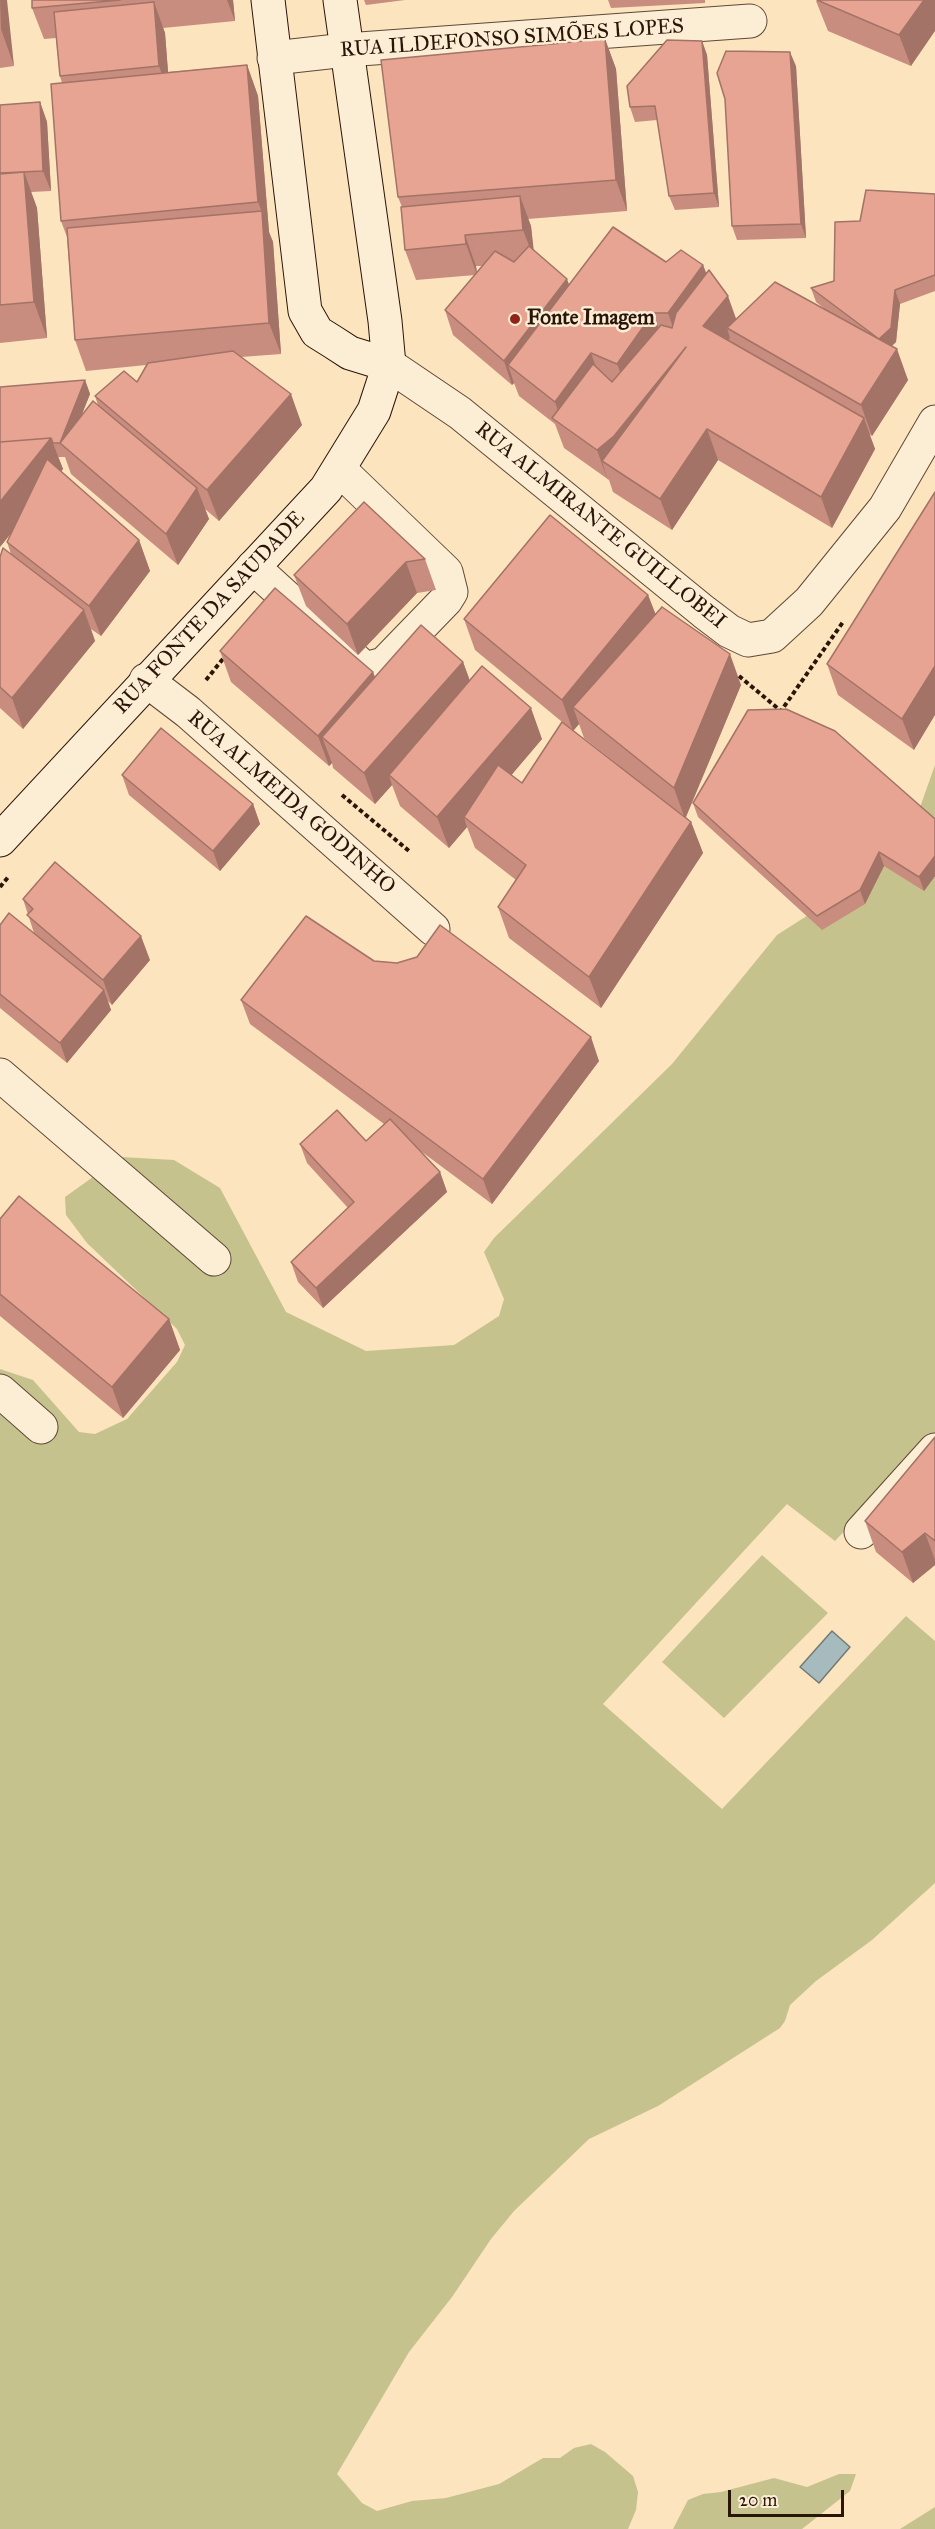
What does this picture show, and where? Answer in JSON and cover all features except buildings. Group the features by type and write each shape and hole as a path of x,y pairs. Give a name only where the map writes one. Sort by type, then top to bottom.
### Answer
{"street":[{"path":"268,0 304,311 317,332 350,352 388,365"},
{"name":"RUA FONTE DA SAUDADE","path":"0,840 146,680 326,489 372,417 388,365 378,266 340,0"},
{"name":"RUA ILDEFONSO SIMÕES LOPES","path":"274,58 346,50 750,21"},
{"name":"RUA ALMIRANTE GUILLOBEI","path":"388,365 460,413 704,612 729,631 748,640 772,636 809,602 885,508 935,422"},
{"path":"253,567 365,669 384,664 446,600 450,592 446,572 340,470"},
{"name":"RUA ALMEIDA GODINHO","path":"146,680 196,719 433,929"},
{"path":"0,1075 214,1259"},
{"path":"0,1391 41,1427"},
{"path":"861,1532 935,1450"}],"path":[{"path":"0,887 15,869"}],"shaded area":[{"path":"935,765 935,1434 835,1541 787,1504 603,1704 722,1809 906,1616 935,1641 935,1883 872,1940 816,1981 790,2005 780,2028 658,2106 589,2139 514,2211 409,2352 337,2474 362,2503 377,2511 412,2501 446,2498 499,2484 543,2458 560,2458 574,2448 591,2444 605,2452 633,2476 638,2492 636,2510 628,2529 0,2529 0,1369 33,1380 79,1432 95,1434 127,1419 177,1362 185,1345 177,1329 87,1243 66,1215 65,1197 121,1157 174,1160 220,1188 286,1312 366,1351 454,1345 499,1316 504,1299 484,1252 494,1238 672,1064 777,935 841,894 918,813"},
{"path":"762,1555 828,1613 724,1718 662,1662"},
{"path":"832,1631 850,1647 819,1683 800,1667"},
{"path":"839,2474 856,2474 850,2491 802,2529 673,2529 688,2500 703,2494 721,2492 774,2478 807,2487"},
{"path":"935,2507 935,2529 900,2529"}],"place":[{"name":"Fonte Imagem","path":"515,319"}]}
